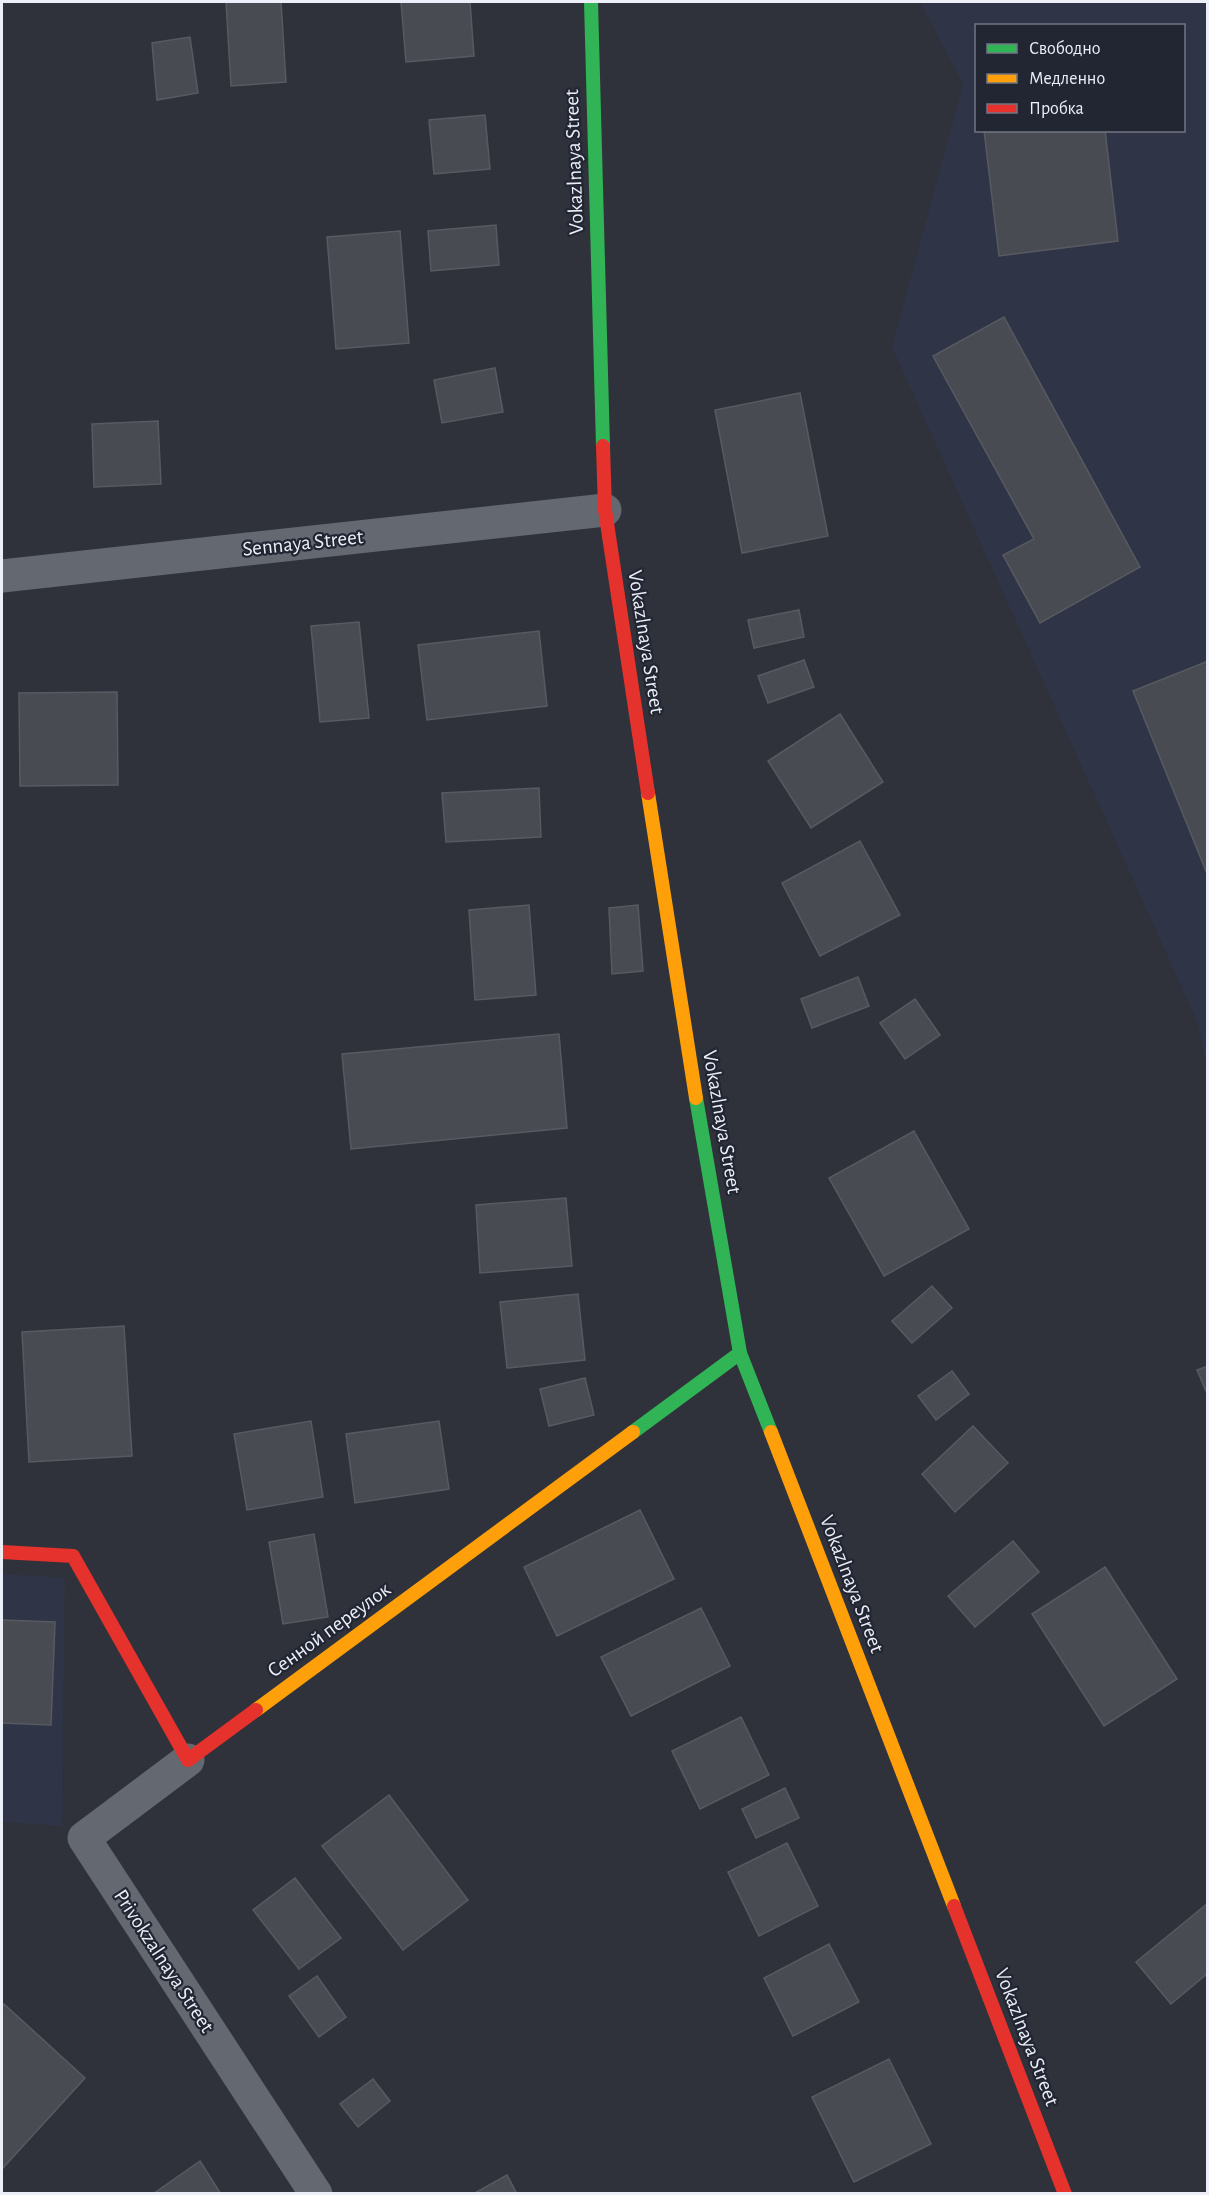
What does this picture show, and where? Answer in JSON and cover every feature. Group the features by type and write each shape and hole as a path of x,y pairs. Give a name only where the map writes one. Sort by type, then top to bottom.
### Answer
{"street":[{"name":"Vokazlnaya Street","path":"591,2 605,510 681,1010 740,1353 1065,2193"},
{"name":"Sennaya Street","path":"2,576 605,510"},
{"name":"Сенной переулок","path":"188,1760 740,1353"},
{"path":"2,1552 73,1556 188,1760"},
{"name":"Privokzalnaya Street","path":"188,1760 84,1838 316,2193"}],"shaded area":[{"path":"920,2 1207,2 1207,1066 1197,1021 892,347 963,84"},
{"path":"2,1574 65,1578 62,1826 2,1822"}],"building":[{"path":"226,2 281,2 286,82 231,86"},
{"path":"401,2 470,2 474,56 406,62"},
{"path":"190,37 198,93 157,100 152,43"},
{"path":"485,115 490,169 434,174 429,120"},
{"path":"984,132 1105,132 1118,241 999,256"},
{"path":"496,225 499,265 431,271 428,231"},
{"path":"400,231 409,343 336,349 327,237"},
{"path":"1004,317 1140,567 1040,623 1003,555 1034,539 933,356"},
{"path":"495,368 503,412 442,423 434,380"},
{"path":"800,393 828,536 742,553 715,410"},
{"path":"158,421 161,484 94,487 92,424"},
{"path":"799,610 804,637 754,648 748,620"},
{"path":"359,622 369,718 320,722 311,626"},
{"path":"539,631 547,706 427,720 418,645"},
{"path":"804,660 814,687 768,703 758,676"},
{"path":"1208,661 1208,876 1133,691"},
{"path":"117,692 118,785 20,786 19,693"},
{"path":"840,714 883,782 811,828 768,761"},
{"path":"539,788 541,837 446,842 442,793"},
{"path":"860,841 900,915 820,956 782,883"},
{"path":"529,905 536,995 475,1000 469,910"},
{"path":"638,905 643,971 612,974 609,908"},
{"path":"858,977 869,1006 812,1028 801,999"},
{"path":"915,999 940,1035 905,1059 880,1023"},
{"path":"559,1034 567,1128 351,1149 342,1054"},
{"path":"914,1131 969,1229 884,1276 829,1178"},
{"path":"566,1198 572,1266 480,1273 476,1205"},
{"path":"932,1286 952,1308 912,1343 892,1321"},
{"path":"578,1294 585,1360 507,1368 500,1302"},
{"path":"124,1326 132,1456 29,1462 22,1332"},
{"path":"1208,1366 1208,1396 1197,1370"},
{"path":"952,1371 969,1394 936,1420 918,1396"},
{"path":"585,1378 594,1415 549,1426 540,1389"},
{"path":"311,1421 323,1497 247,1510 234,1434"},
{"path":"439,1421 449,1489 355,1503 346,1434"},
{"path":"973,1426 1008,1463 955,1512 922,1474"},
{"path":"640,1510 674,1579 557,1636 524,1567"},
{"path":"314,1534 328,1617 283,1624 269,1542"},
{"path":"1013,1541 1039,1572 975,1627 948,1596"},
{"path":"1105,1567 1177,1679 1104,1726 1032,1614"},
{"path":"701,1608 730,1666 631,1716 601,1657"},
{"path":"2,1620 55,1622 51,1725 2,1723"},
{"path":"741,1717 769,1775 700,1809 672,1751"},
{"path":"785,1788 799,1818 756,1838 742,1809"},
{"path":"389,1795 468,1900 403,1950 322,1846"},
{"path":"787,1843 818,1906 759,1936 728,1872"},
{"path":"295,1878 341,1938 299,1969 253,1910"},
{"path":"1208,1903 1208,1973 1171,2004 1136,1962"},
{"path":"829,1944 859,2002 793,2036 764,1978"},
{"path":"317,1976 346,2017 319,2037 289,1996"},
{"path":"4,2004 85,2078 2,2169 2,2007"},
{"path":"889,2059 931,2144 854,2182 812,2097"},
{"path":"373,2079 390,2101 358,2127 340,2104"},
{"path":"200,2161 221,2194 153,2194"},
{"path":"507,2175 517,2194 473,2194"}],"traffic: fast":[{"path":"591,2 603,446"},
{"path":"696,1098 740,1353 771,1432"},
{"path":"633,1432 740,1353"}],"traffic: slow":[{"path":"648,793 696,1098"},
{"path":"256,1710 633,1432"},
{"path":"771,1432 954,1906"}],"traffic: jam":[{"path":"603,446 605,510 648,793"},
{"path":"2,1552 73,1556 188,1760 256,1710"},
{"path":"954,1906 1065,2194"}]}
